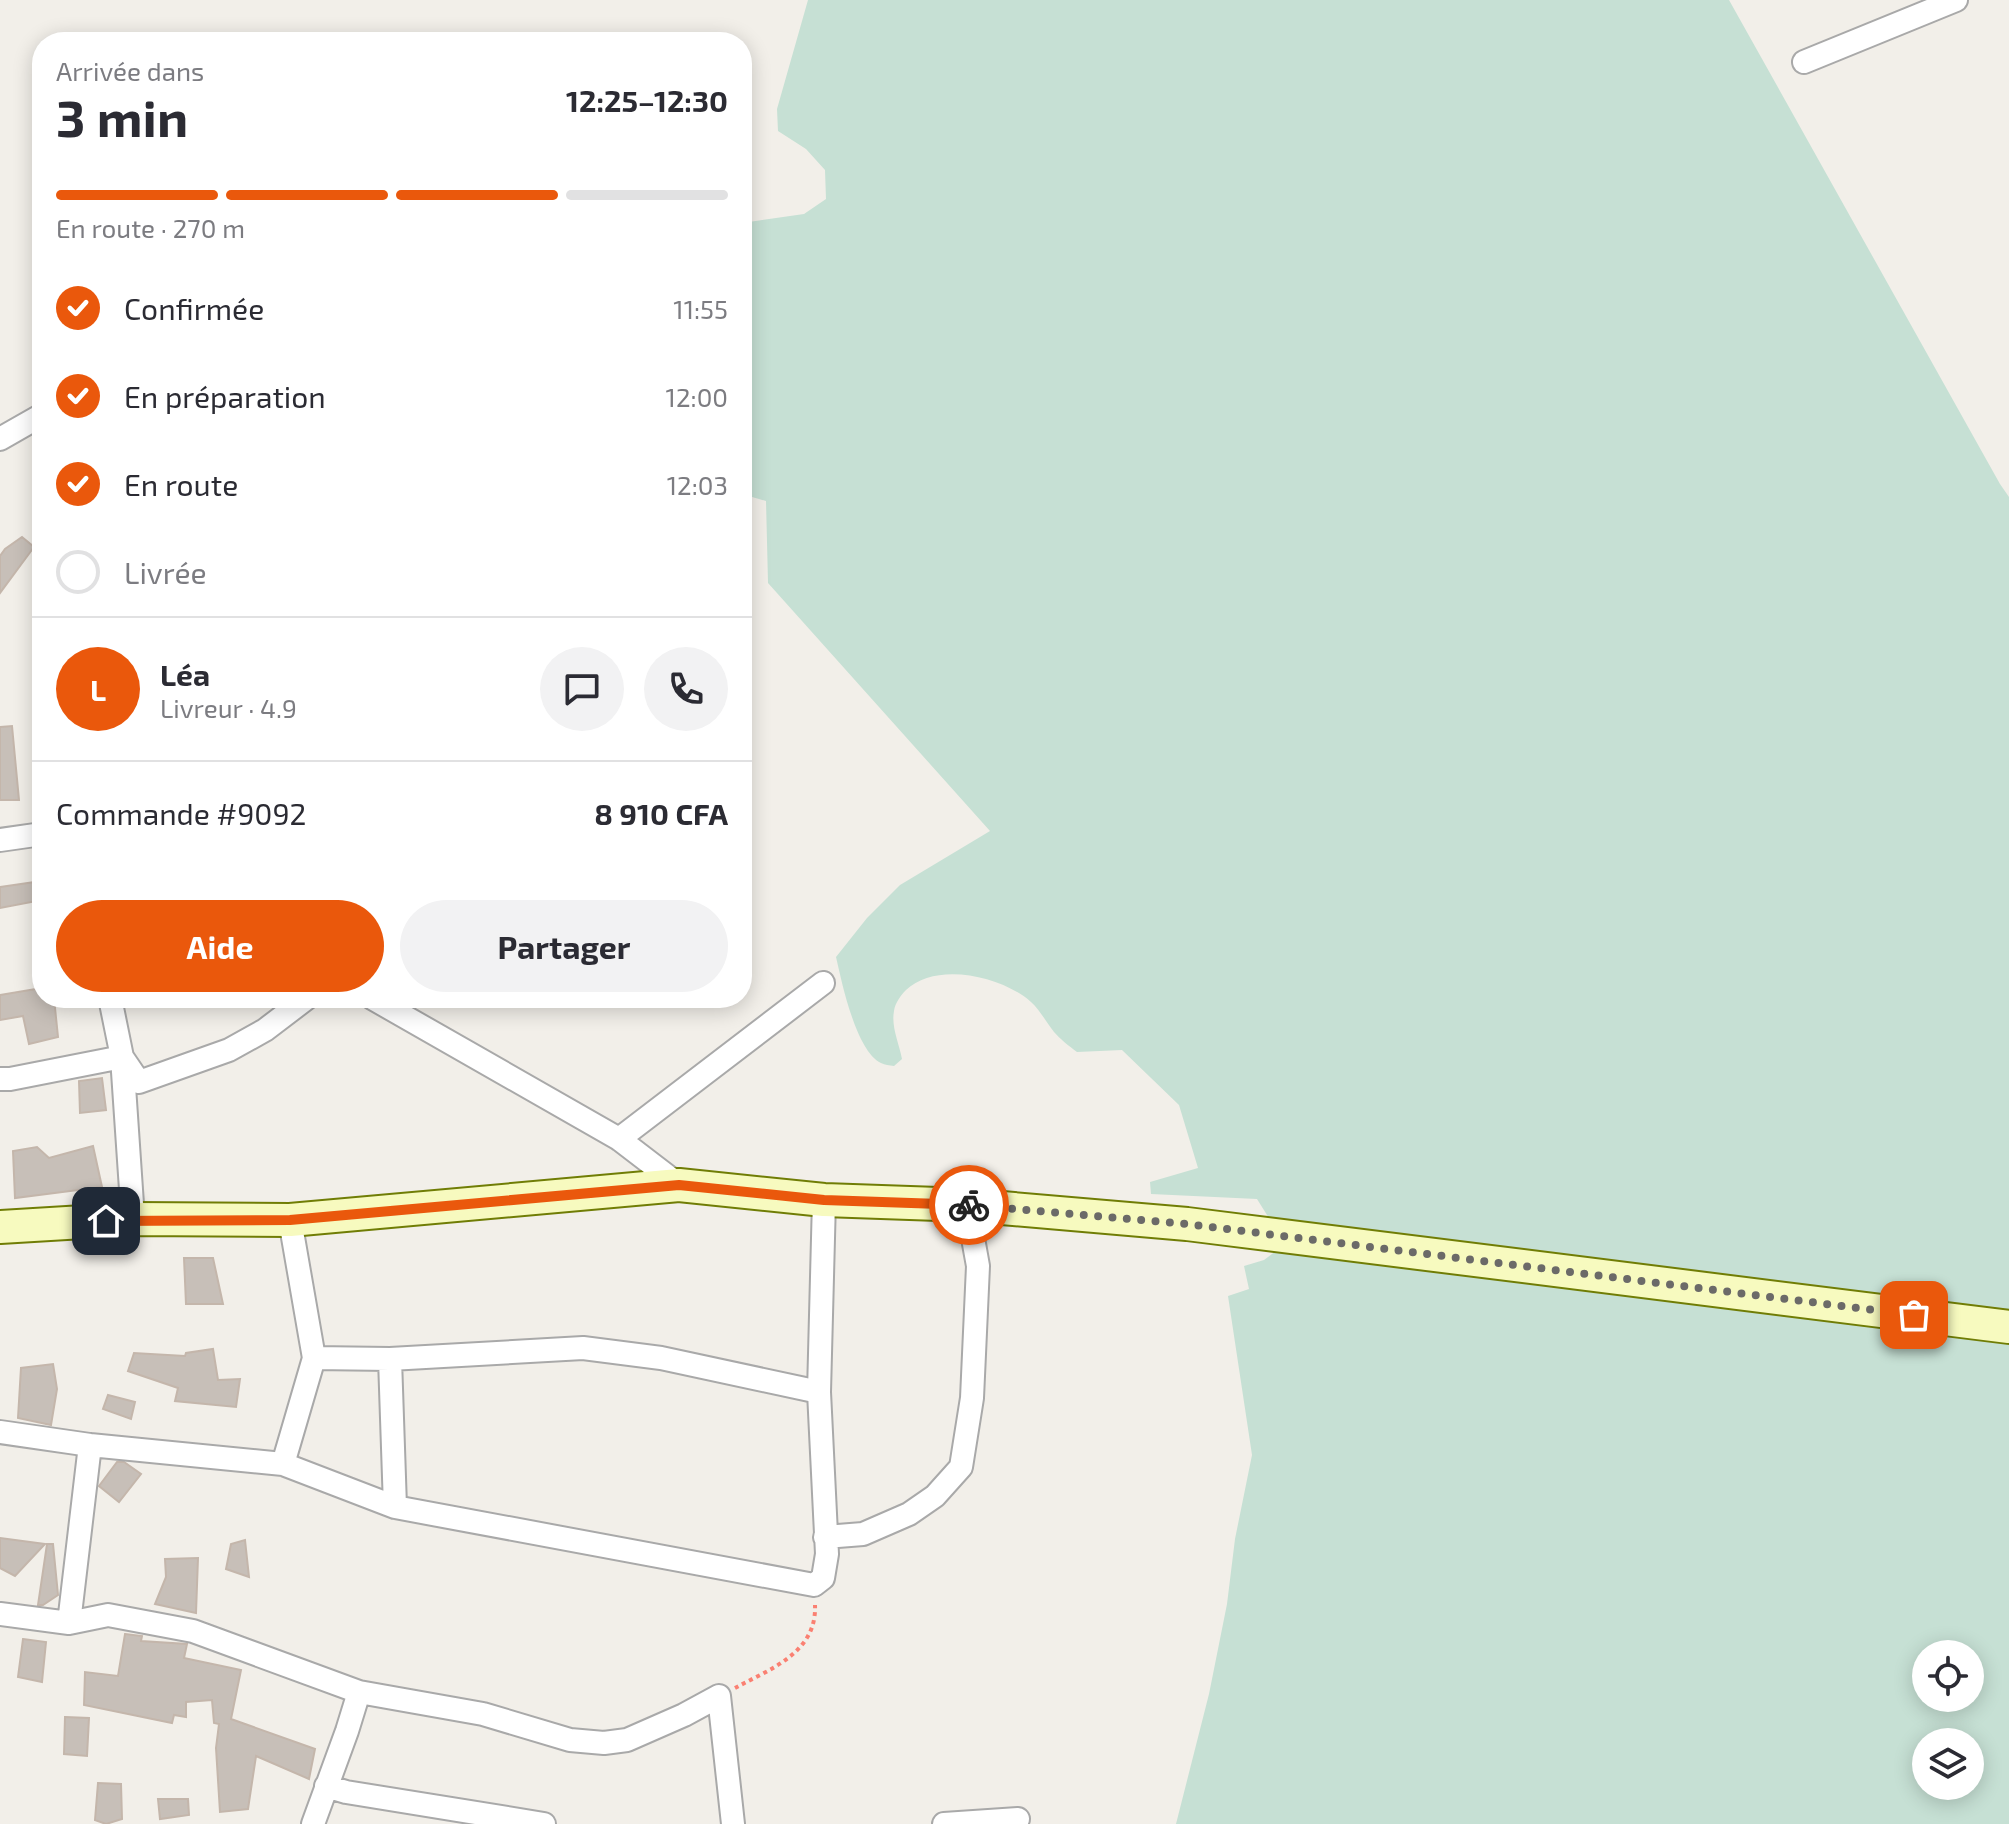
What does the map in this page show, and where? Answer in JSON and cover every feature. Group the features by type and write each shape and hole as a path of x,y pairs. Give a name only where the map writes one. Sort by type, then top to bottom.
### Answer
{"main road":[{"path":"0,1227 133,1219 290,1220 679,1185 824,1200 967,1205 1187,1224 2009,1327"}],"street":[{"path":"1804,62 1956,0"},
{"path":"0,439 32,421"},
{"path":"0,840 32,835"},
{"path":"619,1139 823,983"},
{"path":"112,1008 122,1057 133,1219"},
{"path":"122,1057 139,1082 229,1050 265,1030 294,1008"},
{"path":"390,1008 619,1139 679,1185"},
{"path":"0,1079 122,1057"},
{"path":"0,1432 90,1445 283,1464 395,1507 814,1585 823,1578 827,1554 819,1392 824,1200"},
{"path":"825,1537 863,1534 909,1514 935,1496 961,1467 972,1398 978,1266 967,1205"},
{"path":"283,1464 314,1358 290,1220"},
{"path":"314,1358 390,1359 583,1348 661,1358 819,1392"},
{"path":"390,1359 395,1507"},
{"path":"69,1623 90,1445"},
{"path":"0,1614 69,1623 108,1615 193,1631 359,1692 483,1714 570,1740 604,1743 627,1740 719,1696 733,1824"},
{"path":"313,1824 359,1692"},
{"path":"326,1786 346,1792 544,1824"},
{"path":"944,1824 1018,1819"}],"path":[{"path":"719,1696 792,1657 810,1634 816,1616 814,1585"}],"green space":[{"path":"808,0 1729,0 2009,497 2009,1824 1176,1824 1209,1694 1252,1455 1228,1296 1249,1289 1244,1266 1264,1260 1285,1244 1257,1199 1151,1194 1150,1182 1198,1168 1179,1105 1122,1050 1077,1052 1056,1035 1031,1002 1003,985 969,975 951,974 919,981 906,990 898,999 893,1017 902,1059 894,1066 881,1063 872,1056 857,1031 836,957 867,918 900,885 990,831 768,583 766,501 752,497 752,222 804,214 826,199 825,170 806,149 778,131 777,109"}],"building":[{"path":"22,537 32,545 32,550 0,593 0,556"},
{"path":"12,726 19,800 0,800 0,727"},
{"path":"32,882 32,902 0,908 0,887"},
{"path":"32,990 32,1008 55,1008 58,1037 29,1044 23,1016 0,1020 0,995"},
{"path":"102,1078 106,1110 80,1113 79,1081"},
{"path":"93,1146 102,1187 15,1198 13,1151 37,1147 49,1158"},
{"path":"184,1258 213,1258 223,1304 186,1304"},
{"path":"213,1349 218,1380 240,1379 236,1407 175,1401 178,1388 128,1371 134,1353 185,1356 186,1353"},
{"path":"53,1364 57,1389 51,1425 18,1418 21,1368"},
{"path":"108,1395 135,1402 131,1419 103,1409"},
{"path":"117,1462 124,1462 141,1474 119,1502 99,1486"},
{"path":"0,1538 45,1544 15,1576 0,1568"},
{"path":"245,1540 249,1577 226,1569 231,1544"},
{"path":"47,1544 53,1544 58,1595 38,1605"},
{"path":"198,1558 196,1613 155,1604 166,1577 165,1559"},
{"path":"125,1634 142,1636 141,1641 187,1644 184,1658 241,1670 231,1719 315,1749 309,1779 256,1756 248,1809 220,1812 216,1748 219,1724 214,1723 212,1700 186,1702 186,1717 174,1715 172,1723 84,1705 85,1672 118,1676"},
{"path":"23,1639 46,1642 42,1682 18,1677"},
{"path":"65,1717 89,1718 87,1756 64,1754"},
{"path":"98,1783 121,1784 122,1819 106,1824 95,1820"},
{"path":"158,1799 188,1799 189,1815 160,1819"}],"way so far":[{"path":"969,1205 1187,1224 1914,1315"}],"route":[{"path":"106,1221 290,1220 679,1185 824,1200 969,1205"}]}
